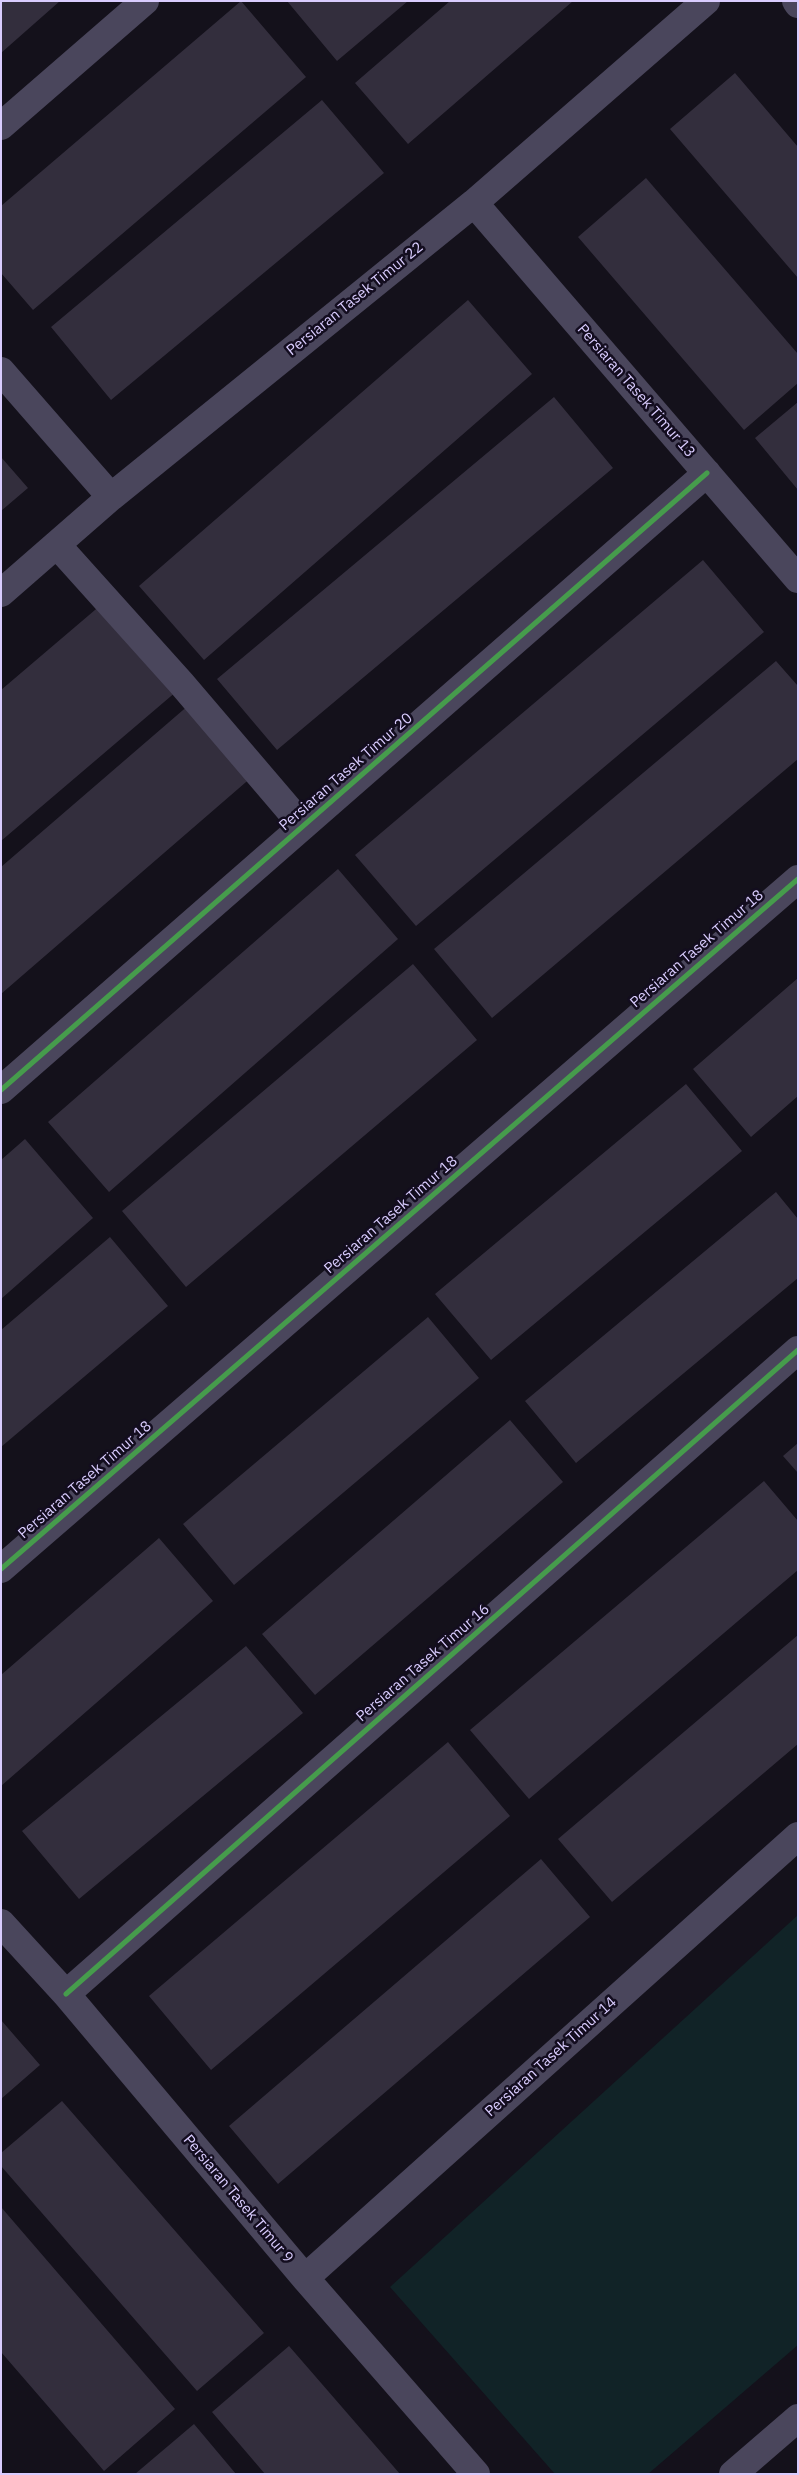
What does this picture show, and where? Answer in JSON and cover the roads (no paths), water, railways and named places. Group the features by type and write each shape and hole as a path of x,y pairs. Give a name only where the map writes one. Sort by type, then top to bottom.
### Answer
{"street":[{"path":"1,126 145,1"},
{"name":"Persiaran Tasek Timur 22","path":"1,593 111,497 474,203 706,1"},
{"name":"Persiaran Tasek Timur 13","path":"474,203 798,579"},
{"path":"1,371 111,497"},
{"name":"Persiaran Tasek Timur 20","path":"1,1090 707,473"},
{"path":"57,545 181,683 302,826"},
{"name":"Persiaran Tasek Timur 18","path":"1,1570 798,879"},
{"name":"Persiaran Tasek Timur 16","path":"66,1994 798,1350"},
{"name":"Persiaran Tasek Timur 14","path":"305,2278 798,1836"},
{"name":"Persiaran Tasek Timur 9","path":"1,1924 66,1994 305,2278 476,2474"},
{"path":"733,2474 798,2418"}]}
